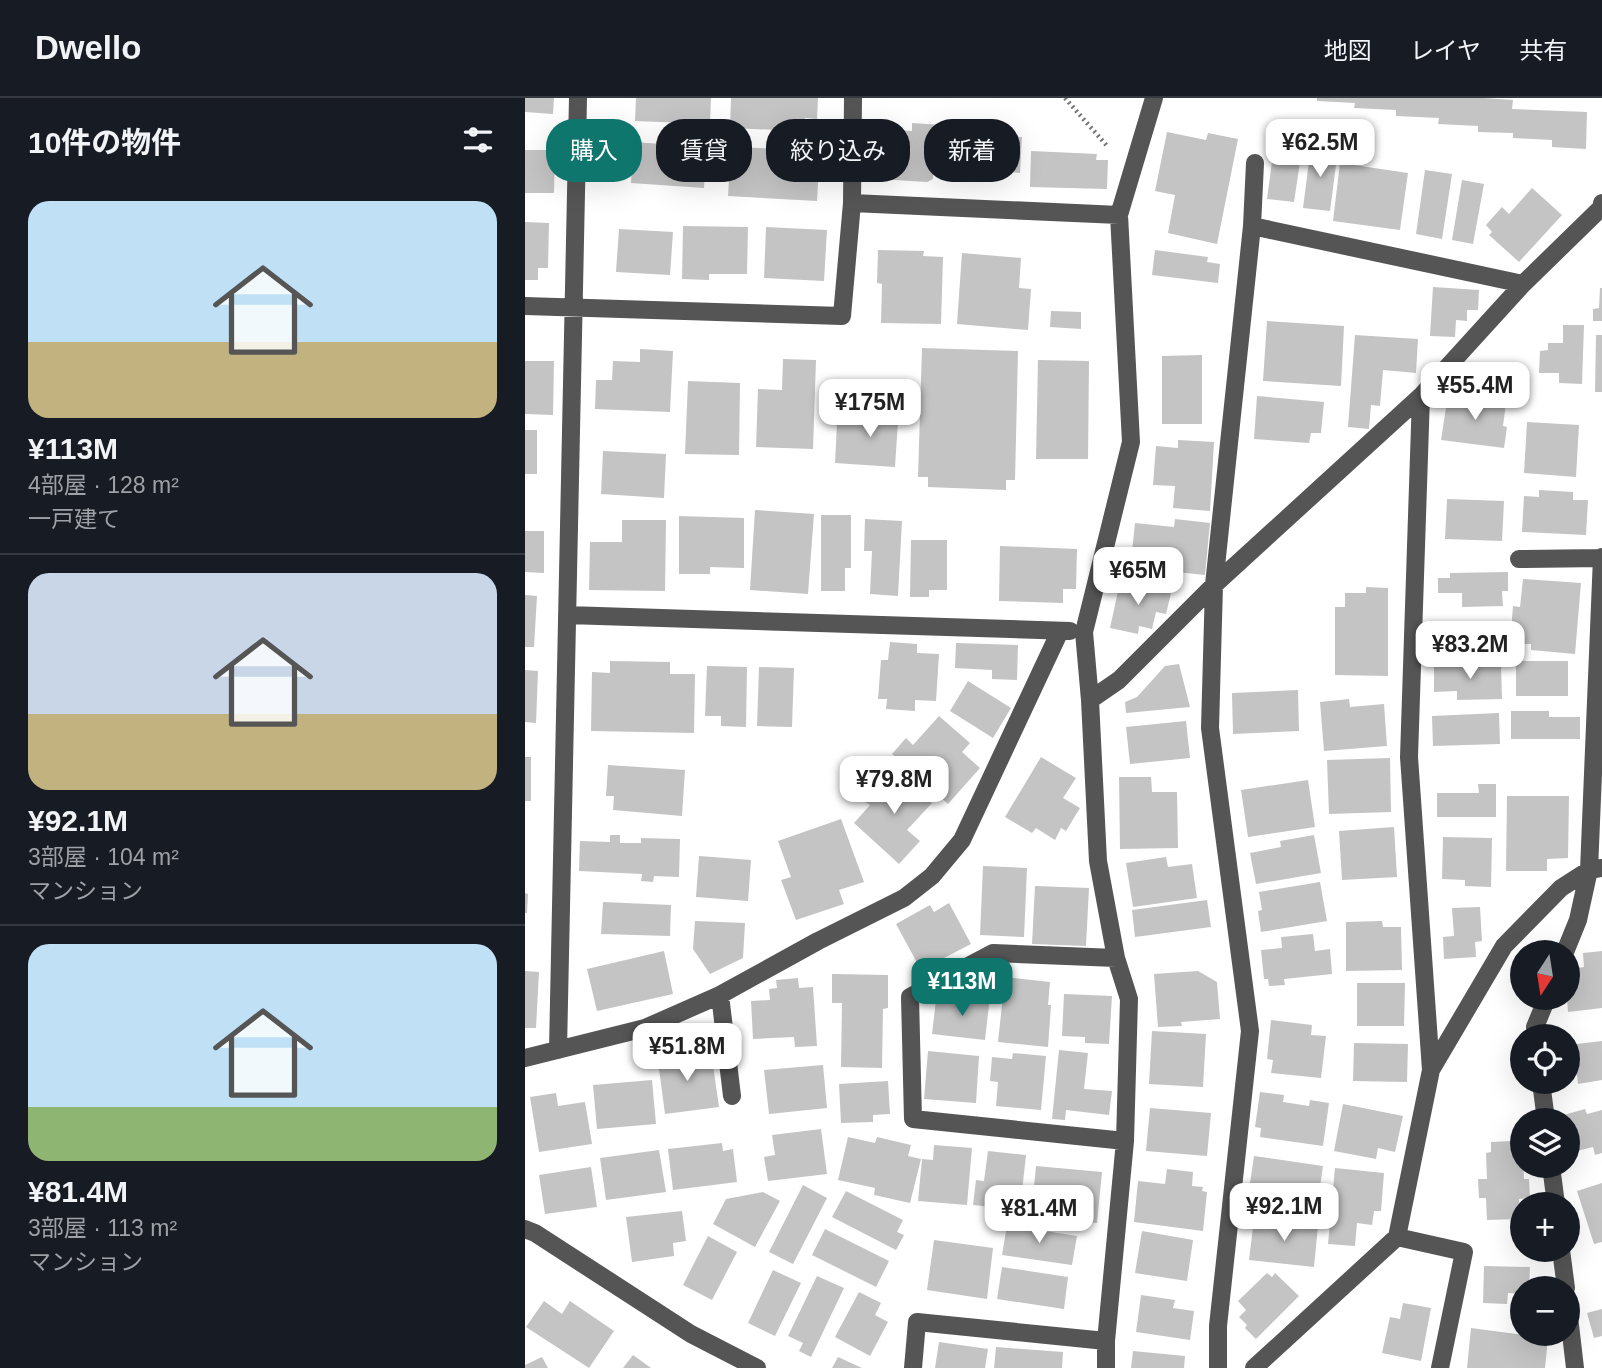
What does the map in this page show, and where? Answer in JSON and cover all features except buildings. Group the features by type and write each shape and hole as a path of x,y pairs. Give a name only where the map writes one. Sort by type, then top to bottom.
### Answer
{"street":[{"path":"558,1050 578,98"},
{"path":"525,306 842,316 852,203 853,98"},
{"path":"1106,1368 1106,1341 1125,1141 1129,999 1116,958 1098,862 1084,632 1131,442 1119,215 1154,98"},
{"path":"1218,1368 1218,1326 1250,1031 1210,728 1214,584 1252,226 1255,163"},
{"path":"852,203 1119,215"},
{"path":"1090,700 1119,680 1214,584 1421,396 1523,284 1602,206"},
{"path":"1252,226 1523,284"},
{"path":"1254,1368 1397,1237 1431,1070 1409,757 1421,396"},
{"path":"1519,559 1602,558 1595,869 1570,940"},
{"path":"567,615 1084,632"},
{"path":"525,1058 645,1028 720,995 904,898 932,876 963,840 1060,631"},
{"path":"1431,1070 1504,946 1560,888 1595,869"},
{"path":"1116,958 993,953 910,997 913,1119 1125,1141"},
{"path":"720,995 732,1096"},
{"path":"525,1229 691,1334 757,1368"},
{"path":"1397,1237 1464,1252 1440,1368"},
{"path":"913,1368 917,1322 1106,1341"},
{"path":"1573,1346 1576,1368"}],"path":[{"path":"1065,98 1119,160 1133,167"}]}
